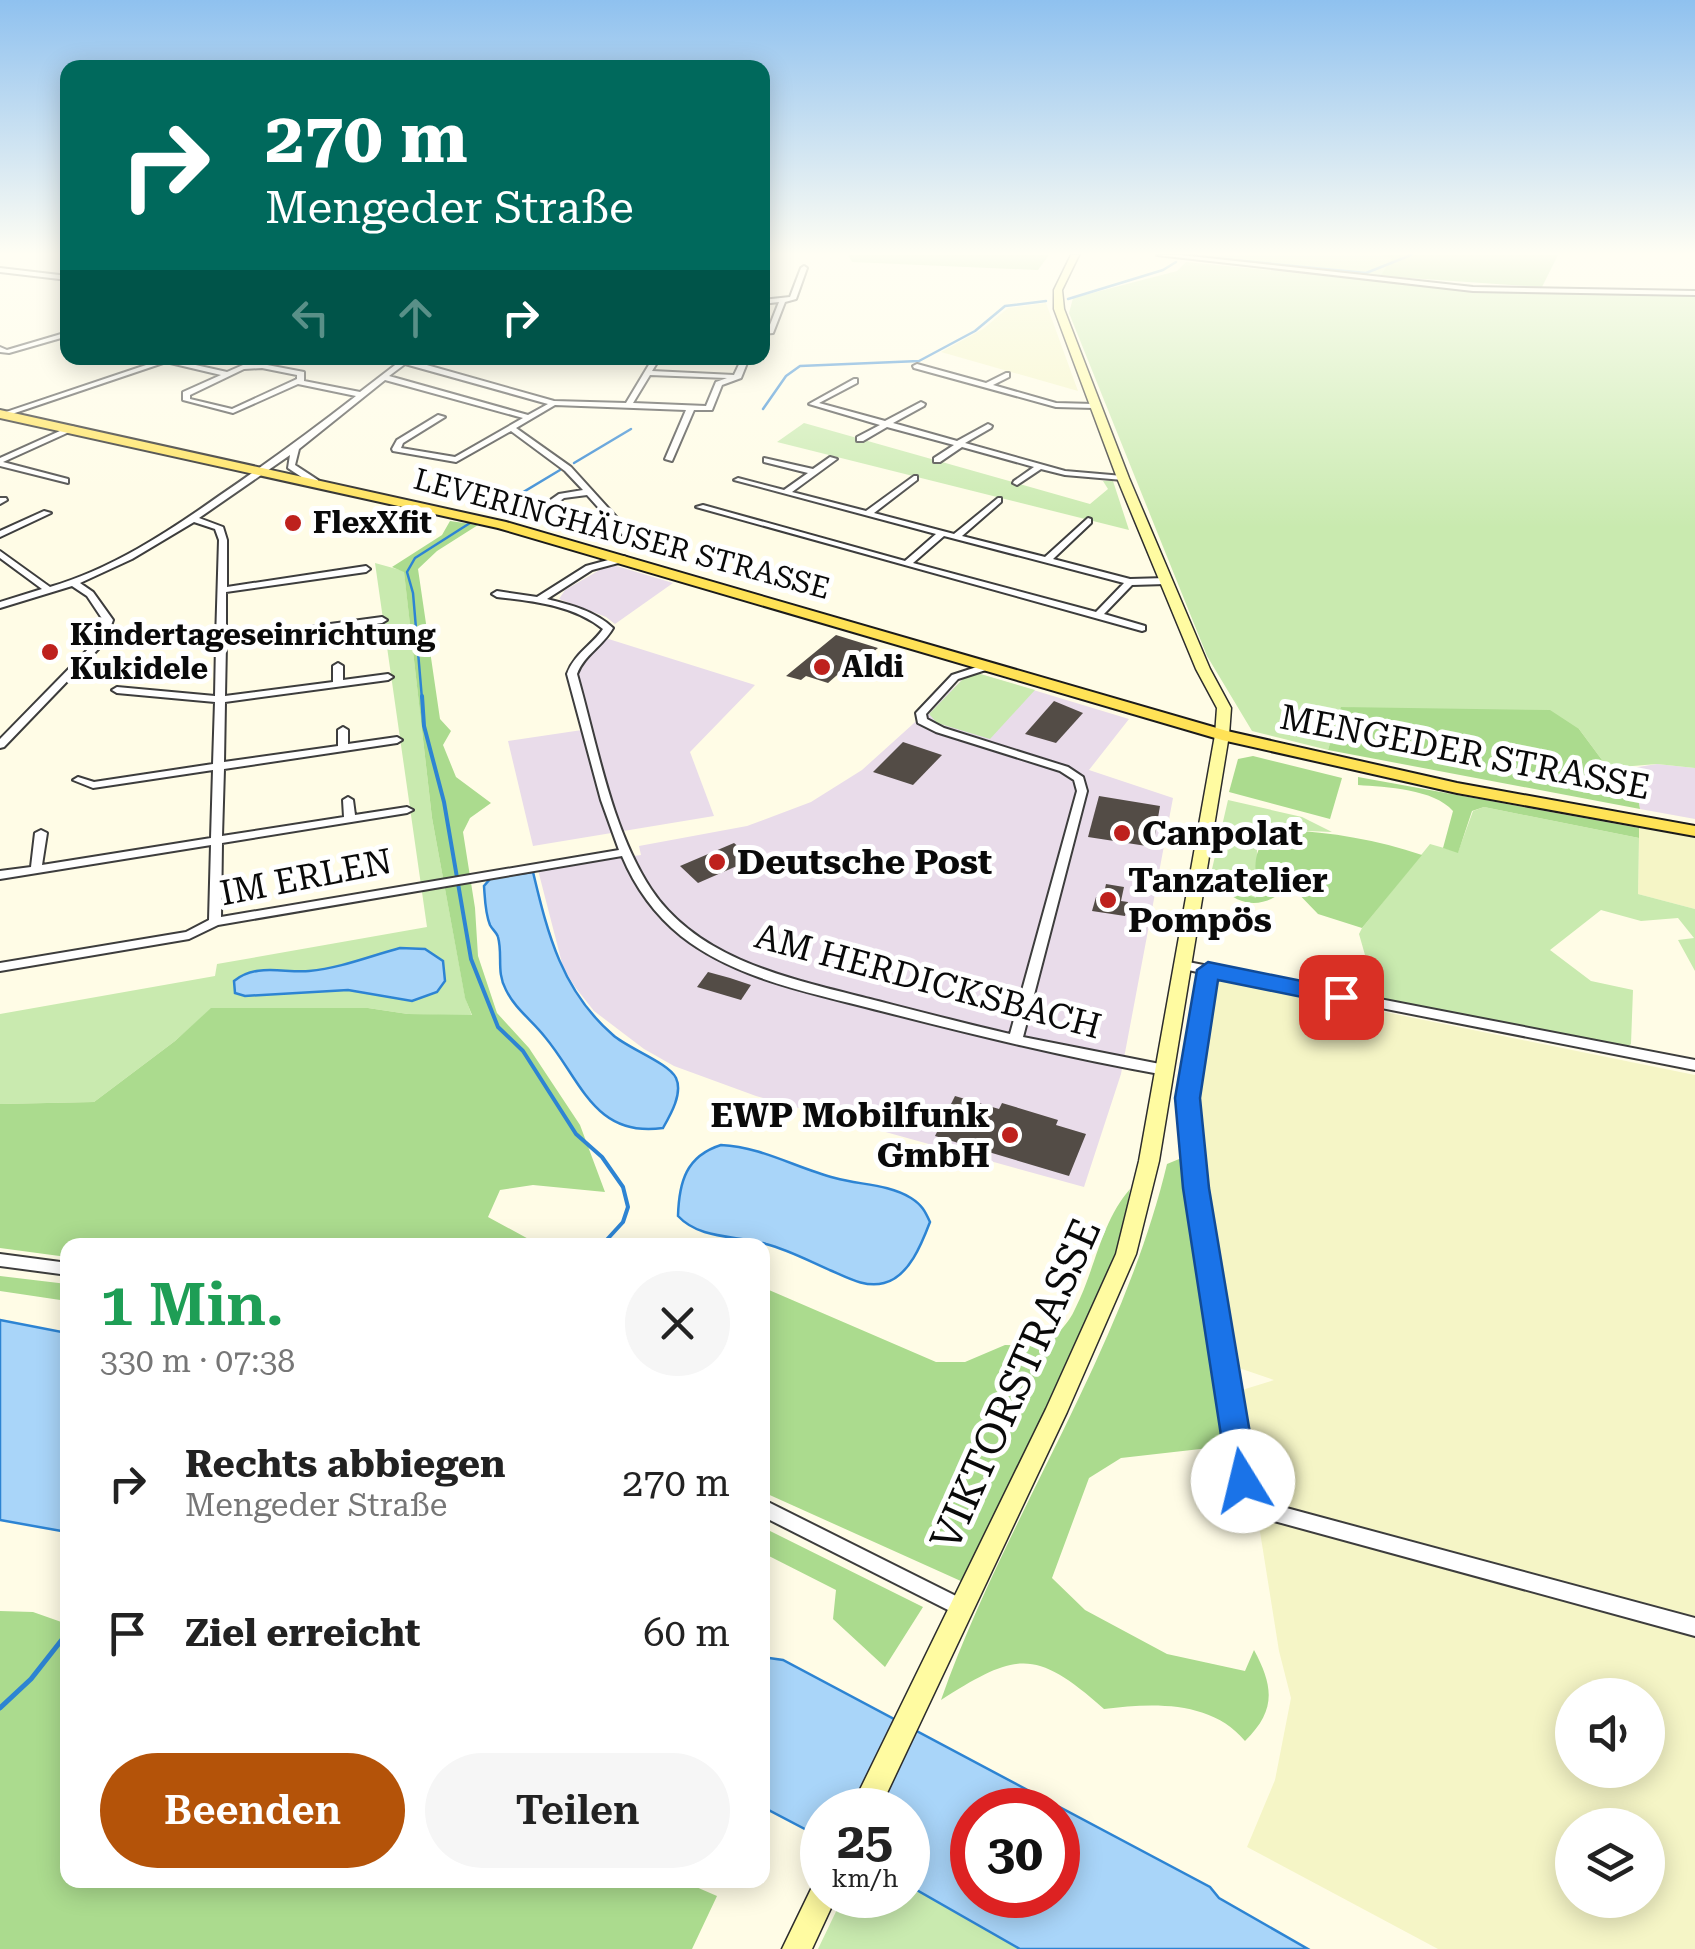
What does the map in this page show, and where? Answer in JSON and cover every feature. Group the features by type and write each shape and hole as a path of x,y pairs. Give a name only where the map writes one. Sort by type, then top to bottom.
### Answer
{"main road":[{"name":"LEVERINGHÄUSER STRASSE","path":"1,415 263,470 584,547 1222,735"},
{"name":"MENGEDER STRASSE","path":"1222,735 1489,796 1695,830"}],"street":[{"path":"1073,346 1123,478 1203,669 1224,708 1222,735"},
{"path":"1,415 150,365"},
{"path":"192,365 227,374"},
{"path":"0,605 72,583 129,557 193,519 296,446 399,365"},
{"path":"427,365 554,403 709,408 719,384 738,376 742,365"},
{"path":"630,403 653,365"},
{"path":"297,382 301,374 262,366 227,374 186,394 187,400 233,411 297,382 362,395"},
{"path":"917,366 1056,406 1094,406"},
{"path":"649,373 738,376"},
{"path":"986,386 1006,375"},
{"path":"384,377 528,417"},
{"path":"854,382 813,404 1040,466 1090,477 1123,478"},
{"path":"441,416 400,442 396,449 453,461 554,403"},
{"path":"860,439 922,404"},
{"path":"669,459 691,407"},
{"path":"937,460 988,426"},
{"path":"510,427 568,469 626,532"},
{"path":"0,463 74,428"},
{"path":"296,446 290,466 315,482"},
{"path":"786,492 833,459"},
{"path":"767,460 814,472"},
{"path":"0,463 64,480"},
{"path":"1018,483 1040,466"},
{"path":"869,514 914,478"},
{"path":"738,480 1130,582 1166,580"},
{"path":"535,515 562,496 588,492"},
{"path":"956,536 998,500"},
{"path":"700,508 1142,628"},
{"path":"0,534 47,513"},
{"path":"193,519 219,527 222,540 214,922"},
{"path":"1047,560 1088,521"},
{"path":"907,564 944,533"},
{"path":"584,547 596,558 589,568"},
{"path":"0,554 47,590"},
{"path":"538,600 589,568 623,558"},
{"path":"222,590 366,569"},
{"path":"1098,615 1130,582"},
{"path":"0,745 100,642 108,620 103,608 72,583"},
{"name":"AM HERDICKSBACH","path":"497,594 538,600 593,617 608,628 582,653 572,674 634,872 664,914 696,939 735,962 802,985 1015,1040 1166,1070"},
{"path":"219,642 334,620 382,620"},
{"path":"954,656 959,667 955,677 921,713 922,721 1064,769 1079,778 1082,791 1015,1040"},
{"path":"338,666 338,684"},
{"path":"955,677 989,666"},
{"path":"117,690 220,700 388,677"},
{"path":"343,730 343,748"},
{"name":"VIKTORSTRASSE","path":"875,1788 1056,1412 1126,1254 1149,1162 1222,735"},
{"path":"78,780 94,785 397,740"},
{"path":"348,800 350,818"},
{"path":"0,875 408,810"},
{"path":"36,869 42,833"},
{"name":"IM ERLEN","path":"0,966 189,936 214,922 626,852"},
{"path":"1183,965 1695,1065"},
{"path":"1208,970 1188,1098 1215,1314 1243,1481 1250,1492 1274,1514 1695,1626"},
{"path":"0,1260 60,1269"},
{"path":"770,1511 962,1608"},
{"path":"798,1949 813,1918"}],"shaded area":[{"path":"610,564 673,583 615,624 559,599 565,590"},
{"path":"599,636 755,685 690,752 714,816 533,846 508,741 582,730 567,671 578,652"},
{"path":"977,673 1129,719 1089,770 1173,798 1121,1074 1084,1187 756,1096 674,1066 644,1049 594,1011 563,967 538,870 641,855 639,846 747,826 811,802 862,770 964,678"},
{"path":"1657,764 1695,768 1695,819 1640,809 1632,768"}],"green space":[{"path":"952,346 1062,346 1078,391 941,352"},
{"path":"1082,346 1695,346 1695,768 1657,764 1608,768 1579,729 1342,707 1328,750 1252,731 1207,656"},
{"path":"804,423 1090,504 1108,489 1103,481 1113,481 1129,530 777,442"},
{"path":"450,521 478,525 437,551 418,569 440,719 451,731 443,745 456,777 491,803 470,818 463,832 478,956 497,1013 529,1048 580,1125 605,1192 533,1185 500,1190 488,1217 527,1238 60,1238 60,1256 0,1248 0,1104 94,1102 175,1041 211,1008 368,1008 408,1014 472,1015 465,998 432,818 404,572 392,567 442,535"},
{"path":"375,563 404,571 432,818 465,997 472,1016 368,1008 212,1008 94,1102 0,1104 0,1014 215,976 217,964 427,927"},
{"path":"977,673 1035,690 990,739 937,723 929,714 964,678"},
{"path":"1341,707 1550,710 1579,729 1608,768 1632,768 1640,809 1328,750"},
{"path":"1253,756 1342,778 1330,819 1229,792 1238,759"},
{"path":"1358,777 1639,828 1639,838 1484,807 1472,811 1458,853 1443,848 1453,811 1445,804 1409,791 1358,785"},
{"path":"1228,800 1302,817 1332,832 1285,830 1257,849 1256,899 1209,882"},
{"path":"1484,807 1639,838 1638,894 1695,909 1695,971 1678,940 1694,938 1678,918 1641,921 1601,910 1550,950 1591,981 1633,990 1631,1044 1627,1047 1364,996 1369,969 1359,934 1362,928 1430,844 1458,852 1473,811"},
{"path":"1639,828 1695,837 1695,909 1638,894"},
{"path":"1285,830 1354,838 1422,855 1362,928 1318,914 1290,885 1274,898 1256,903 1230,895 1222,887 1256,898 1259,848"},
{"path":"1217,978 1695,1075 1695,1620 1296,1514 1269,1500 1251,1480 1242,1443 1242,1390 1274,1380 1239,1368 1226,1345 1193,1097 1203,1024 1208,1019"},
{"path":"1184,1157 1222,1429 1218,1447 1121,1458 1089,1478 1052,1578 1085,1610 1167,1654 1245,1671 1254,1650 1268,1687 1267,1709 1245,1741 1231,1728 1198,1711 1161,1706 1104,1709 1060,1675 1025,1664 989,1673 941,1700 997,1566 1122,1302 1167,1164"},
{"path":"1130,1189 1119,1250 1084,1333 963,1582 770,1495 770,1290 936,1362 965,1362 1005,1345 1046,1346 1072,1314 1120,1202"},
{"path":"0,1276 60,1283 60,1300 0,1291"},
{"path":"1257,1513 1695,1635 1695,1949 1438,1949 1247,1847 1275,1780 1291,1698 1279,1651"},
{"path":"770,1531 923,1607 885,1667 833,1619 836,1590 770,1557"},
{"path":"0,1611 33,1612 60,1622 60,1888 698,1888 717,1896 692,1949 0,1949"},
{"path":"930,1898 950,1909 950,1918 966,1918 1020,1949 818,1949 833,1918 930,1918"}],"water":[{"path":"533,872 551,940 581,1000 613,1035 676,1078 677,1097 663,1128 640,1129 605,1115 506,990 501,977 498,937 488,920 484,886 491,878"},
{"path":"400,948 425,949 443,961 445,981 437,992 412,1001 348,990 245,996 235,993 234,981 251,972 321,969"},
{"path":"721,1145 751,1150 821,1174 902,1193 923,1208 930,1222 919,1249 901,1274 884,1283 871,1284 770,1246 770,1238 734,1238 697,1229 678,1216 680,1192 692,1163"},
{"path":"0,1320 60,1332 60,1531 0,1520"},
{"path":"770,1658 783,1660 1024,1788 950,1788 950,1909 930,1898 930,1788 800,1788 800,1826 770,1811"},
{"path":"1080,1818 1210,1887 1219,1898 1308,1949 1020,1949 966,1918 1080,1918"}],"building":[{"name":"Aldi","path":"836,635 878,648 867,657 860,655 828,683 806,676 801,680 786,676"},
{"path":"1054,701 1083,713 1056,743 1025,734"},
{"path":"903,742 942,755 913,785 873,772"},
{"path":"1099,796 1160,806 1153,847 1088,837"},
{"name":"Deutsche Post","path":"734,843 753,859 698,883 680,866"},
{"name":"Tanzatelier Pompös","path":"1106,884 1124,887 1121,901 1128,902 1125,916 1092,911 1096,897 1103,898"},
{"path":"708,972 751,985 741,1000 697,987"},
{"name":"EWP Mobilfunk GmbH","path":"955,1096 999,1109 1002,1103 1058,1120 1056,1125 1086,1134 1069,1176 935,1136"}],"waterway":[{"path":"763,409 786,376 800,366 919,361 947,346"},
{"path":"574,463 631,429"},
{"path":"490,512 560,470"},
{"path":"422,699 413,593 407,572 415,558 470,523"},
{"path":"422,696 424,726 444,802 471,959 498,1027 523,1051 576,1134 602,1157 623,1187 628,1207 623,1222 608,1238"},
{"path":"0,1708 31,1679 60,1642"}],"place":[{"name":"FlexXfit","path":"293,523"},
{"name":"Kindertageseinrichtung Kukidele","path":"50,652"},
{"name":"Aldi","path":"822,667"},
{"name":"Canpolat","path":"1122,833"},
{"name":"Deutsche Post","path":"717,862"},
{"name":"Tanzatelier Pompös","path":"1108,900"},
{"name":"EWP Mobilfunk GmbH","path":"1010,1135"}],"route":[{"path":"1243,1481 1196,1188 1188,1098 1208,970 1341,997"}]}
